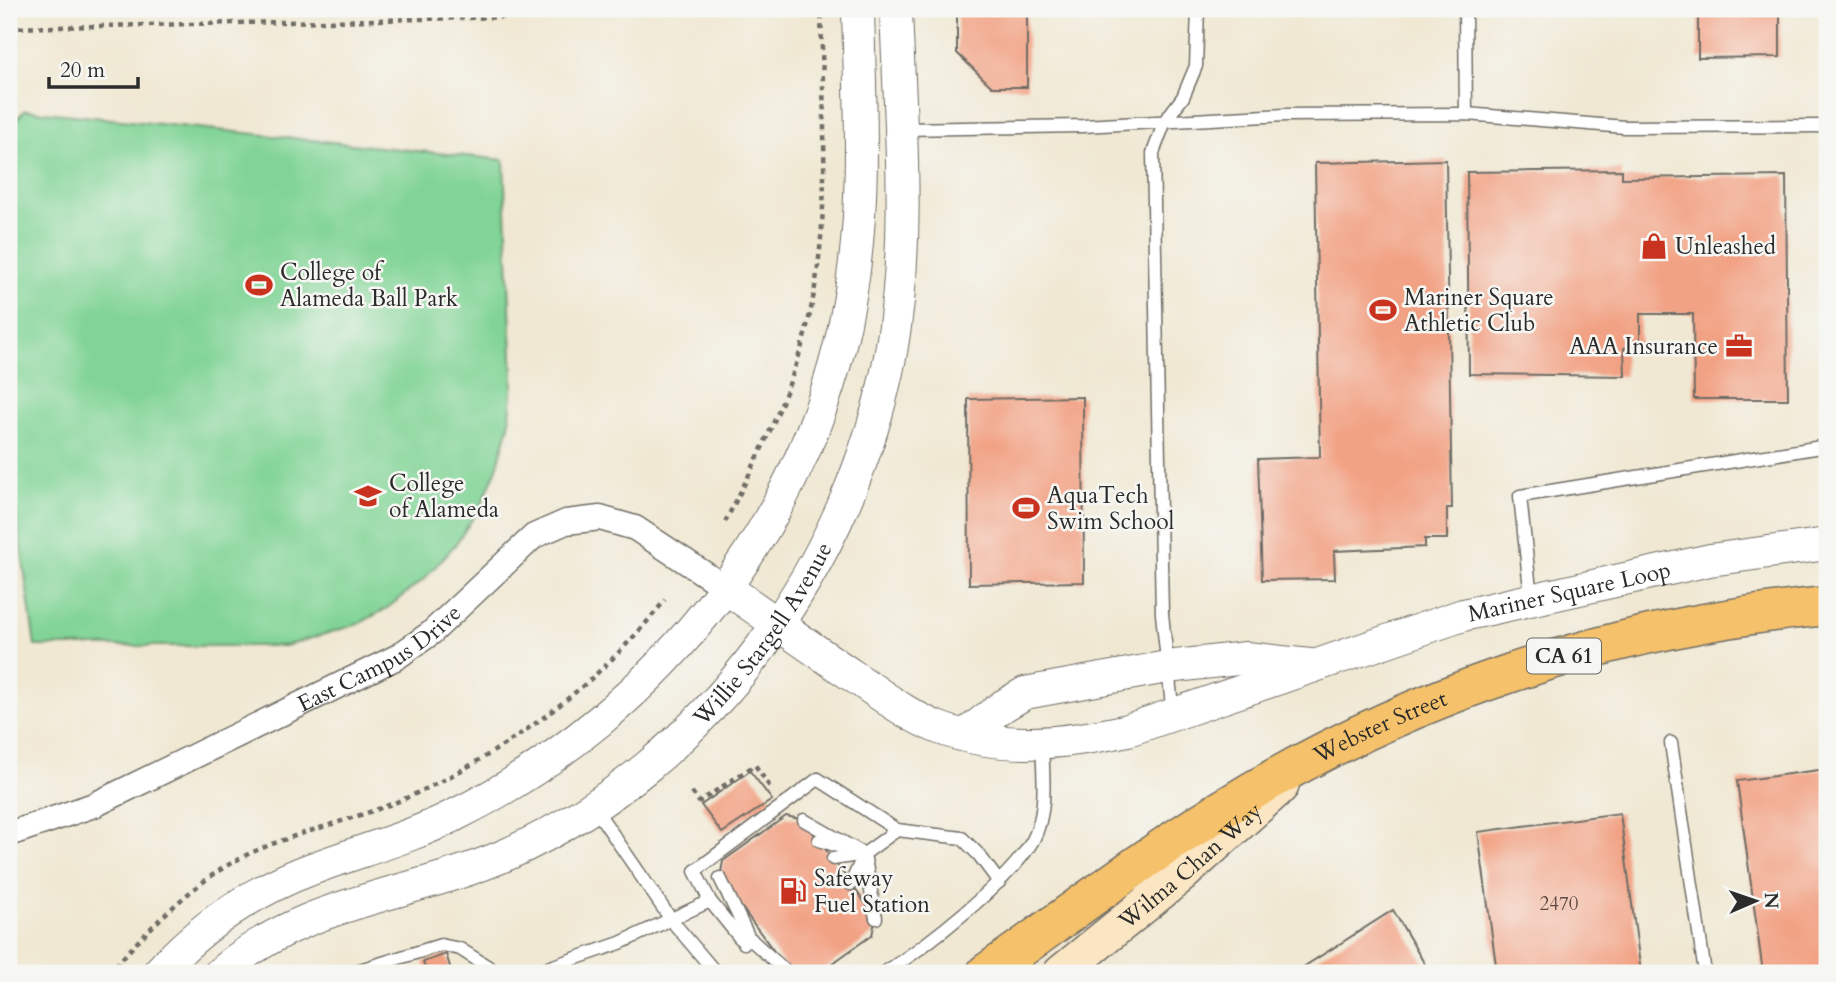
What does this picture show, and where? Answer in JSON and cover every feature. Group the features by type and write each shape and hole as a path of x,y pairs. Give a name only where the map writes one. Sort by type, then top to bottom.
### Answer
{"main road":[{"name":"Webster Street","path":"986,973 1215,813 1315,756 1467,689 1583,650 1719,620 1827,606"},
{"name":"Wilma Chan Way","path":"1061,973 1179,877 1315,756"}],"street":[{"path":"158,973 208,925 278,883 409,836 497,793 539,767 599,722 657,670 726,588 759,540 788,486 833,373 842,334 852,284 860,186 858,9"},
{"name":"Willie Stargell Avenue","path":"220,973 266,938 299,922 508,854 594,807 687,733 738,679 777,623 828,538 849,493 881,398 898,300 900,129 896,9"},
{"name":"East Campus Drive","path":"9,834 94,805 397,657 431,633 520,548 548,528 582,519 618,521 653,538 726,588"},
{"name":"Mariner Square Loop","path":"726,588 889,701 938,727 1003,742 1042,744 1084,740 1173,716 1463,615 1710,560 1827,544"},
{"name":"Mariner Square Loop","path":"965,735 1025,693 1167,667 1246,659 1318,665"}],"lane":[{"path":"1173,716 1162,614 1153,153 1165,121 1183,97 1196,66 1198,9"},
{"path":"1465,9 1466,114"},
{"path":"900,129 1083,126 1285,115 1466,114 1625,127 1827,126"},
{"path":"1531,598 1520,496 1827,446"},
{"path":"1671,743 1705,973"},
{"path":"884,973 999,883 1033,839 1043,805 1042,744"},
{"path":"751,919 749,938 744,943 710,901 695,872 818,779 897,830 962,838 999,883"},
{"path":"594,807 672,921 716,973"},
{"path":"804,820 864,855 876,918"},
{"path":"850,884 864,855 897,830"},
{"path":"819,839 864,855"},
{"path":"833,859 864,855"},
{"path":"864,855 865,904"},
{"path":"720,878 749,938 786,969"},
{"path":"736,899 749,938"},
{"path":"533,973 672,921 710,901"},
{"path":"749,938 769,945"},
{"path":"350,973 441,945 460,949 498,973"}],"path":[{"path":"725,522 766,441 803,342 819,251 824,183 821,9"},
{"path":"9,27 558,16"},
{"path":"109,973 147,930 194,889 257,850 413,795 498,750 557,709 631,644 665,600"},
{"path":"692,792 699,802 755,765 783,805"}],"green space":[{"name":"College of Alameda Ball Park","path":"25,110 504,160 513,381 509,426 497,468 481,506 455,545 424,579 386,609 358,624 285,646 35,646 9,461 9,127"}],"building":[{"path":"957,9 1155,9 1155,14 1027,14 1027,87 992,87 957,53"},
{"path":"1698,9 1780,9 1780,57 1698,58"},
{"name":"Mariner Square Athletic Club","path":"1446,160 1452,508 1447,508 1447,539 1425,539 1425,547 1334,551 1335,579 1262,580 1258,459 1320,457 1315,163"},
{"path":"1622,170 1622,178 1786,176 1788,399 1694,399 1693,314 1640,314 1640,347 1624,348 1625,376 1469,374 1467,172"},
{"name":"AquaTech Swim School","path":"1083,397 1084,582 969,584 968,399"},
{"path":"1827,769 1827,973 1763,973 1737,781"},
{"path":"750,771 772,800 722,833 701,805"},
{"path":"1620,813 1641,973 1497,973 1478,832"},
{"name":"Safeway Fuel Station","path":"786,816 804,820 876,918 872,935 819,973 790,973 720,878 723,861"},
{"path":"1393,910 1430,973 1294,973"},
{"path":"446,954 452,973 427,973 423,962"}],"place":[{"name":"Unleashed","path":"1654,246"},
{"name":"College of Alameda Ball Park","path":"259,285"},
{"name":"Mariner Square Athletic Club","path":"1383,310"},
{"name":"AAA Insurance","path":"1739,346"},
{"name":"College of Alameda","path":"368,496"},
{"name":"AquaTech Swim School","path":"1026,508"},
{"name":"Safeway Fuel Station","path":"793,891"}]}
